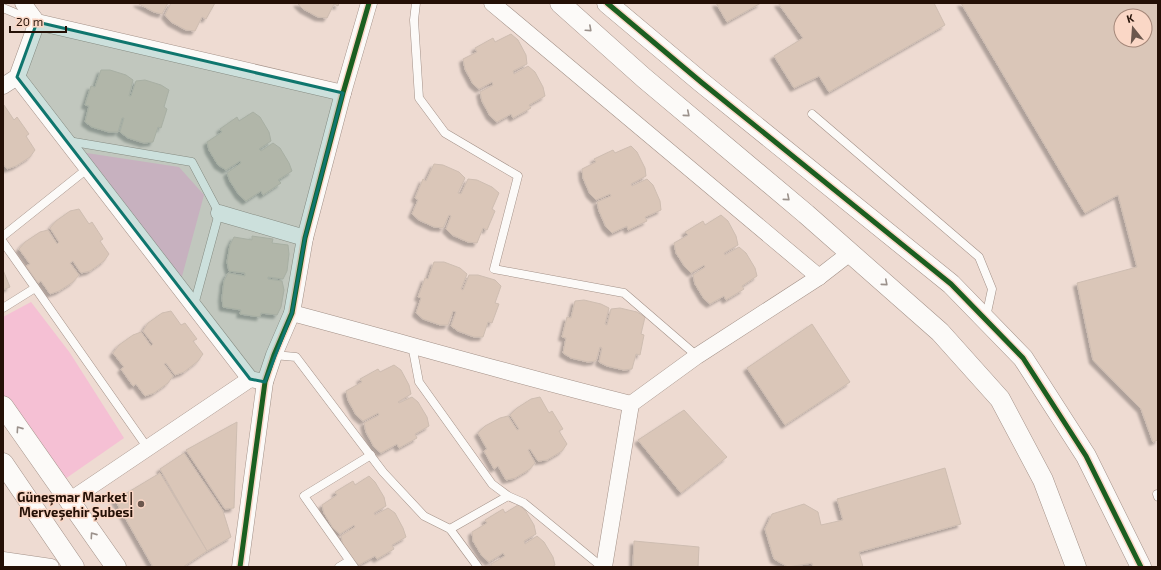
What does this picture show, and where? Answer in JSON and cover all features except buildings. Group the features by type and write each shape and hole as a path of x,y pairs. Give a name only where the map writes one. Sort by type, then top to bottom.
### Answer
{"street":[{"path":"23,3 37,22 343,93"},
{"path":"69,501 147,447 257,380 274,355 292,313 305,238 343,93 369,3"},
{"path":"492,3 819,277"},
{"path":"560,3 644,78 806,214 940,332 1000,400 1043,480 1076,567"},
{"path":"607,3 701,82 951,284 1023,358 1086,456 1141,567"},
{"path":"3,86 17,77 37,22"},
{"path":"17,77 169,276 257,380 240,567"},
{"path":"219,213 305,238"},
{"path":"603,567 631,404 697,356 819,277 850,253"},
{"path":"292,313 412,345 526,378 631,404"},
{"path":"3,406 116,567"},
{"path":"3,463 74,567"},
{"path":"3,560 51,567"}],"lane":[{"path":"416,3 414,20 419,98 445,134 518,176 494,269 624,293 697,356"},
{"path":"3,8 37,22"},
{"path":"812,114 979,258 992,289 986,320"},
{"path":"66,141 192,162 219,213 194,305"},
{"path":"3,236 87,169"},
{"path":"3,242 147,447"},
{"path":"3,308 35,288"},
{"path":"412,345 419,382 492,484 508,496 524,502 603,567"},
{"path":"274,355 296,357 383,472 424,516 450,529 478,567"},
{"path":"339,567 352,564 304,496 370,455"},
{"path":"450,529 508,496"}],"highlighted area":[{"path":"37,22 343,93 305,238 292,313 265,382 250,379 17,77"}],"shaded area":[{"path":"80,152 179,167 204,195 181,280"},
{"path":"31,302 70,353 124,438 65,479 3,395 3,317"}],"cycle path":[{"path":"240,567 265,382 274,355 292,313 305,238 343,93 369,3"},
{"path":"607,3 701,82 951,284 1023,358 1086,456 1141,567"}],"place":[{"name":"Güneşmar Market | Merveşehir Şubesi","path":"141,504"}]}
